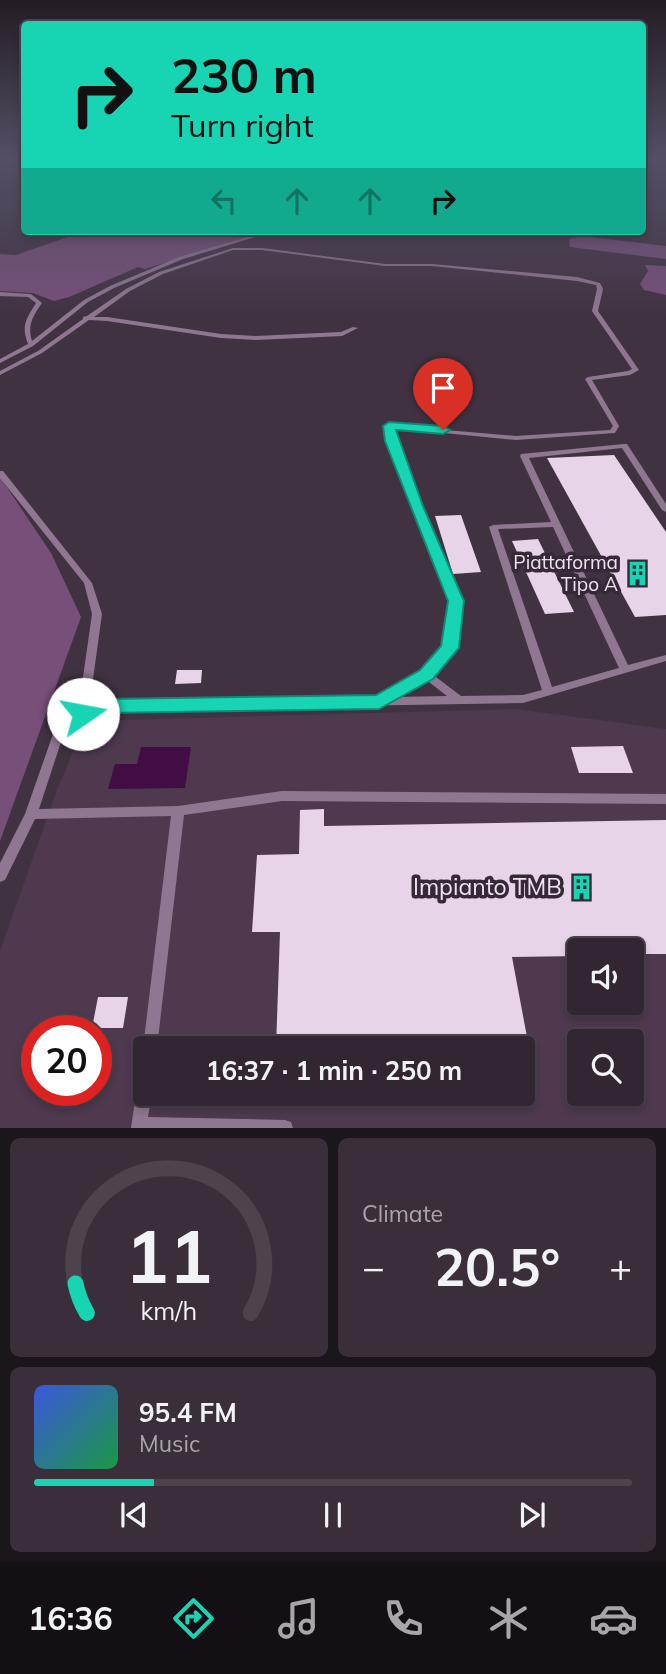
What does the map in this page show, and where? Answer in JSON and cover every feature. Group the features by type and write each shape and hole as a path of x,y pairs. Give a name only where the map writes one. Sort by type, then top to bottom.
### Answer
{"lane":[{"path":"0,361 31,345 86,301 144,272 202,251 259,235"},
{"path":"0,373 40,352 111,299 161,273 233,249 248,247 385,265 432,265 577,279 598,284 600,289 595,311 636,370 588,379 615,426 613,432 516,438 389,426 416,506 456,601 450,648 426,674 379,702"},
{"path":"0,294 29,295 39,303 27,321 25,332 31,345"},
{"path":"85,318 256,338 342,334 355,328"},
{"path":"625,670 524,456 624,446 666,510"},
{"path":"0,472 88,583 97,614 83,714"},
{"path":"548,692 493,527 556,524"},
{"path":"0,877 32,814 58,734 83,714 105,706 523,699 666,658"},
{"path":"426,674 459,700"},
{"path":"32,814 178,811 282,796 666,799"},
{"path":"151,1036 178,811"},
{"path":"142,1106 139,1126 285,1128"}],"shaded area":[{"path":"74,235 254,235 145,269 138,267 54,301 33,293 0,291 0,254 16,255"},
{"path":"582,236 666,246 666,259 570,247 569,239"},
{"path":"645,265 666,266 666,295 644,290 640,284 648,271"},
{"path":"0,477 51,553 81,617 0,841"},
{"path":"516,709 666,729 666,1128 0,1128 0,951 57,790 86,721"},
{"path":"141,747 191,747 185,788 108,789 115,764 137,764"}],"building":[{"name":"Piattaforma Tipo A","path":"614,455 666,532 666,615 635,617 547,458"},
{"path":"461,515 481,572 453,574 435,516"},
{"path":"538,539 574,612 545,614 512,541"},
{"path":"177,670 202,670 201,683 175,684"},
{"path":"623,746 633,773 579,773 571,747"},
{"path":"324,809 324,826 666,820 666,954 644,954 644,938 567,938 567,956 512,957 527,1036 276,1036 280,932 252,932 257,855 299,854 300,810"},
{"path":"98,997 128,997 123,1028 112,1028 112,1015 95,1015"}],"place":[{"name":"Piattaforma Tipo A","path":"638,573"},
{"name":"Impianto TMB","path":"582,887"}],"route":[{"path":"83,714 105,706 379,702 426,674 450,648 456,601 416,506 389,426 443,430"}]}
